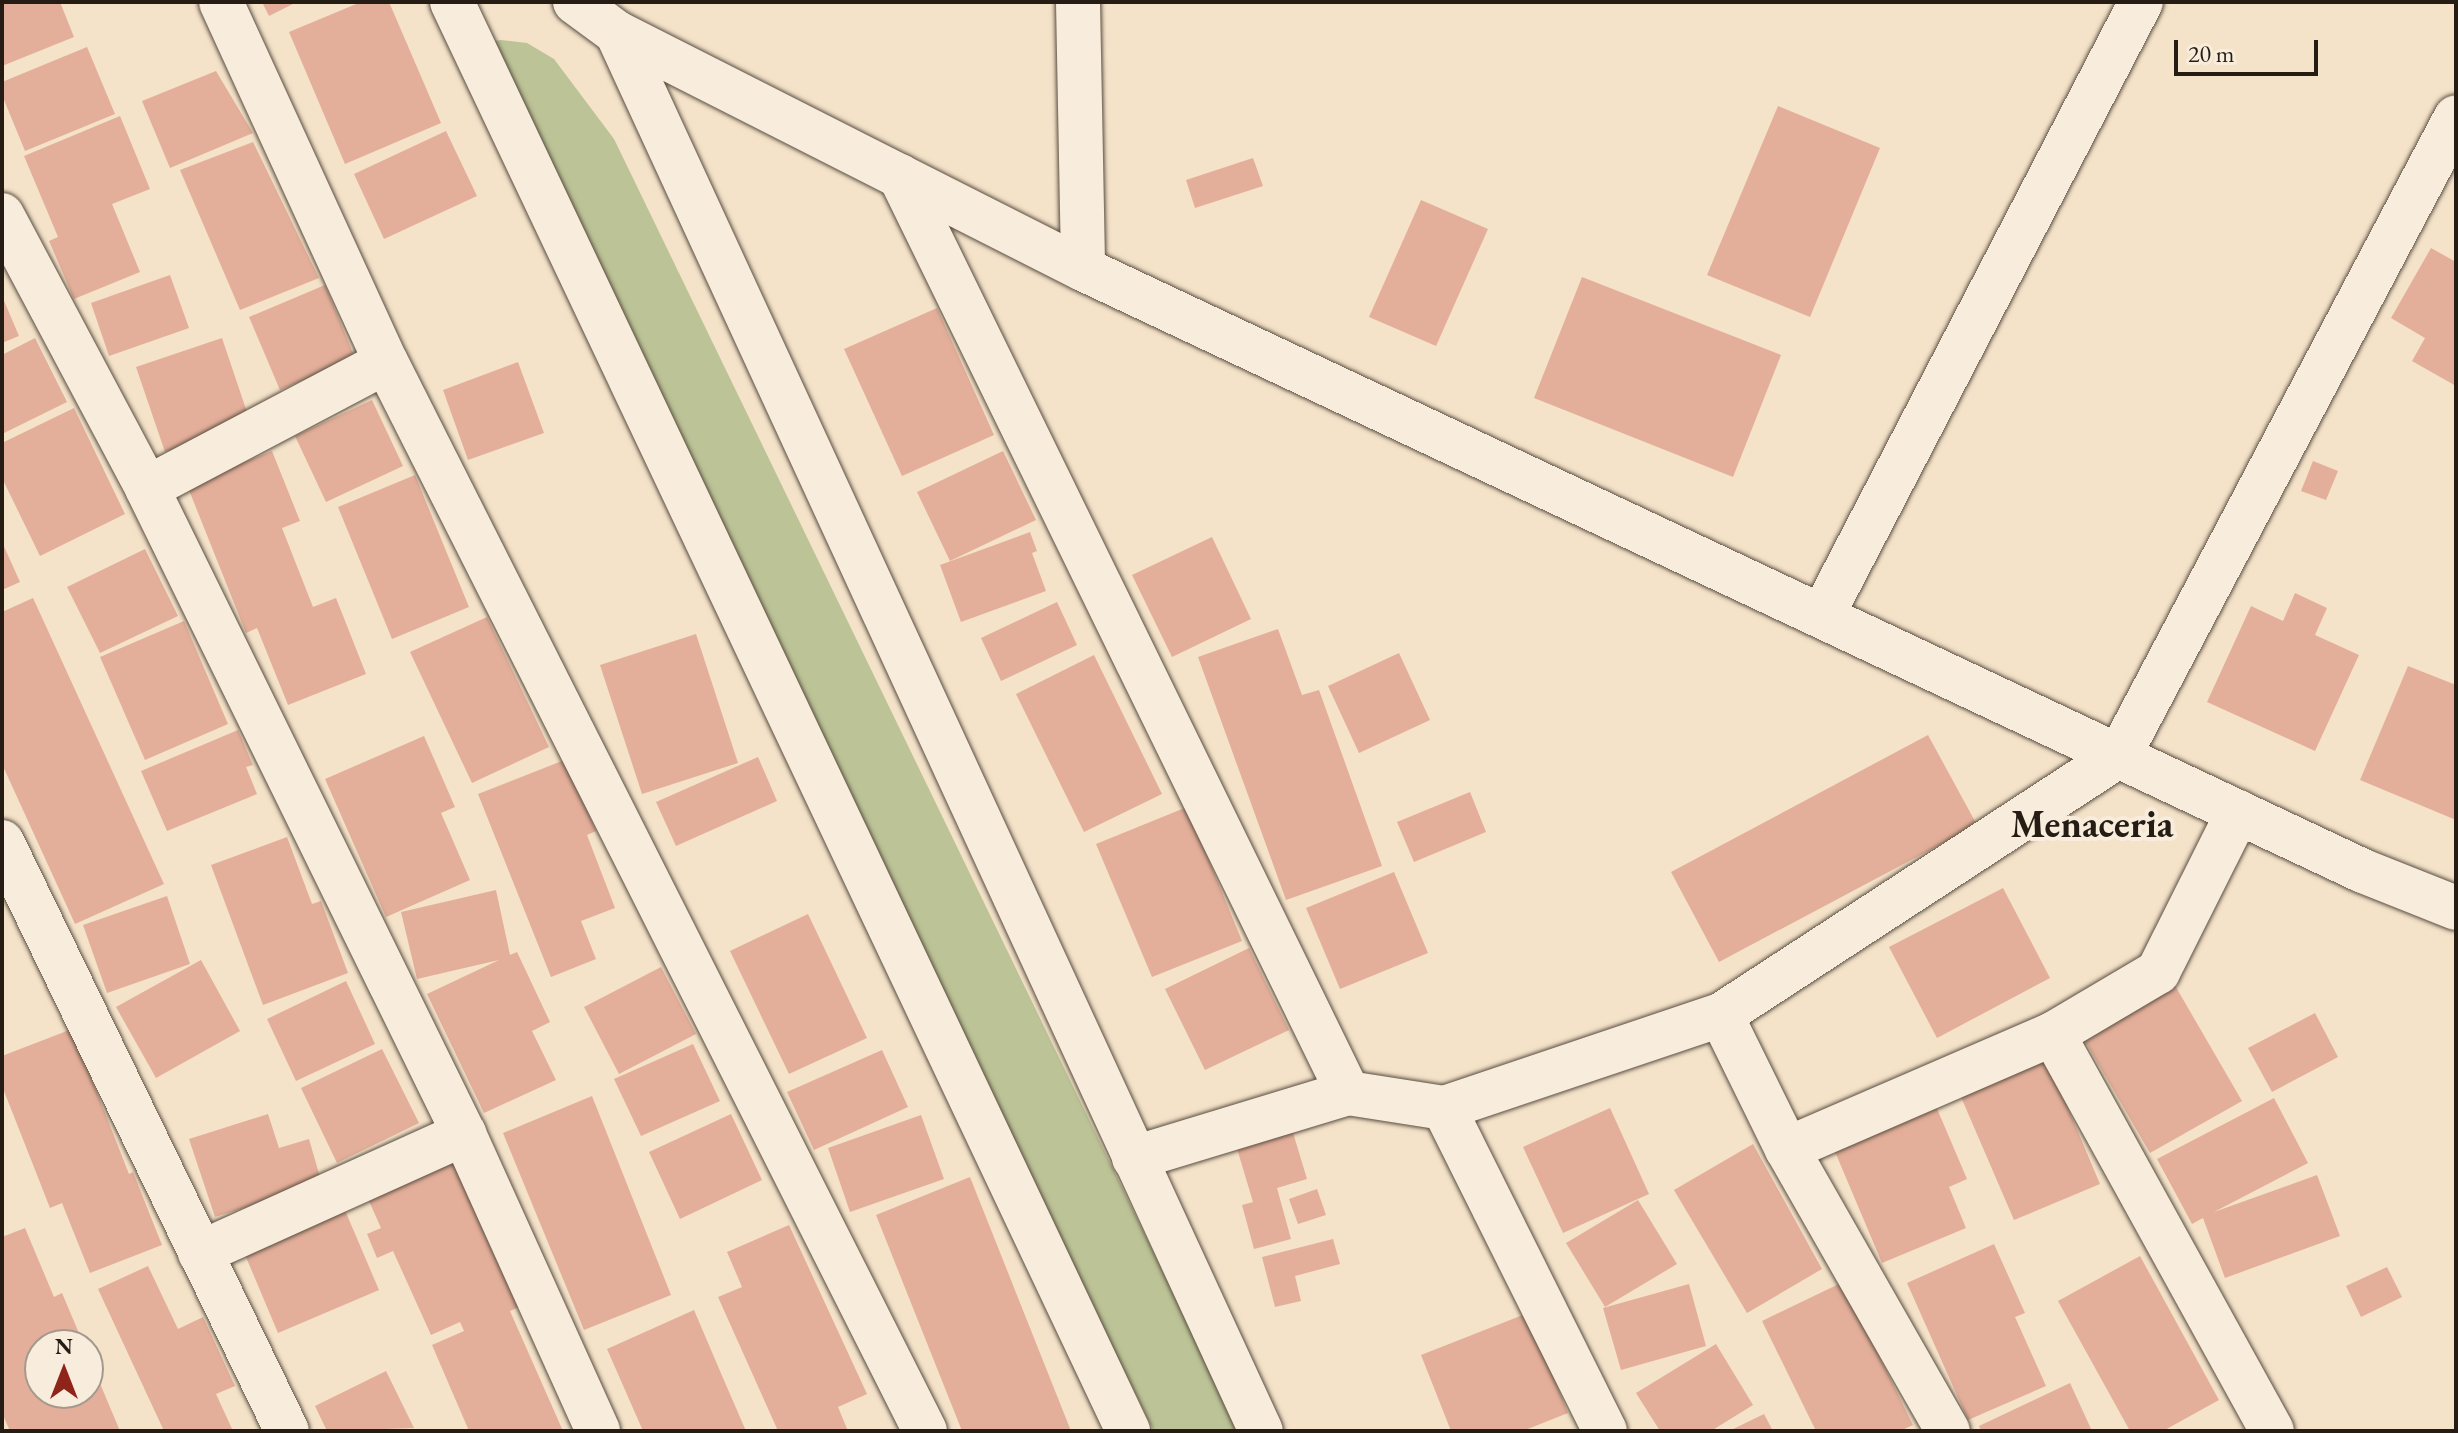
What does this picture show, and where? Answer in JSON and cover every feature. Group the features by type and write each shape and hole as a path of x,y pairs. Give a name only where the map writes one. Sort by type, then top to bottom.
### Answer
{"street":[{"path":"221,2 386,362 925,1431"},
{"path":"452,2 1128,1431"},
{"path":"575,2 617,33 1083,269 2363,871 2456,908"},
{"path":"1078,2 1083,269"},
{"path":"1822,616 2141,2"},
{"path":"617,33 1261,1431"},
{"path":"1134,1158 1348,1093 1444,1108 1721,1015 2119,756 2456,117"},
{"path":"900,176 1348,1093"},
{"path":"2,215 147,488 464,1134 598,1431"},
{"path":"147,488 386,362"},
{"path":"1787,1149 2053,1034 2158,972 2238,812"},
{"path":"2,842 287,1431"},
{"path":"1721,1015 1787,1149 1948,1431"},
{"path":"2053,1034 2272,1431"},
{"path":"1444,1108 1605,1431"},
{"path":"200,1253 464,1134"}],"green space":[{"path":"487,42 527,43 554,59 614,139 1240,1431 1154,1431 478,63"}],"building":[{"path":"2,2 60,2 74,37 2,66"},
{"path":"262,2 297,2 269,16"},
{"path":"361,2 389,2 441,123 345,164 289,32"},
{"path":"87,47 115,114 25,151 2,95 2,82"},
{"path":"216,71 253,133 170,168 142,101"},
{"path":"1778,106 1880,148 1810,317 1707,275"},
{"path":"120,116 150,189 112,204 140,272 74,299 49,241 58,237 24,156"},
{"path":"446,131 477,196 384,239 354,174"},
{"path":"253,142 319,278 240,310 180,170"},
{"path":"1253,158 1263,186 1195,208 1186,180"},
{"path":"1421,200 1488,229 1436,346 1369,317"},
{"path":"2431,248 2456,262 2456,386 2412,361 2425,338 2391,318"},
{"path":"170,275 189,328 109,356 91,303"},
{"path":"1582,277 1781,355 1733,477 1534,398"},
{"path":"325,285 355,358 280,390 249,317"},
{"path":"2,296 19,336 2,343"},
{"path":"937,308 994,435 902,476 844,349"},
{"path":"35,338 67,402 2,434 2,355"},
{"path":"222,338 251,424 165,452 136,367"},
{"path":"518,362 544,433 468,460 443,390"},
{"path":"372,400 403,466 326,502 295,436"},
{"path":"74,408 125,514 40,556 2,478 2,443"},
{"path":"272,451 300,521 282,528 313,607 336,598 366,674 288,705 257,628 246,633 187,485"},
{"path":"1003,451 1036,520 950,561 917,492"},
{"path":"2313,461 2338,471 2326,500 2301,491"},
{"path":"415,475 469,607 392,639 338,507"},
{"path":"1030,532 1037,551 1032,553 1046,591 961,622 940,565"},
{"path":"1212,537 1251,619 1172,657 1132,575"},
{"path":"2,542 20,582 2,590"},
{"path":"145,549 178,616 100,653 67,587"},
{"path":"2295,593 2327,608 2315,635 2359,655 2315,751 2207,702 2251,606 2283,621"},
{"path":"33,598 164,884 75,924 2,764 2,612"},
{"path":"1057,602 1077,645 1001,681 981,638"},
{"path":"487,617 549,747 472,783 410,652"},
{"path":"184,621 228,724 145,760 100,657"},
{"path":"1278,629 1302,695 1319,690 1382,866 1286,900 1198,657"},
{"path":"696,634 738,763 642,794 600,665"},
{"path":"1399,653 1430,720 1359,753 1328,686"},
{"path":"1094,655 1162,794 1084,832 1016,694"},
{"path":"2408,666 2456,685 2456,820 2360,780"},
{"path":"238,730 253,765 246,767 257,794 167,831 141,771"},
{"path":"1928,735 1977,825 1719,962 1671,872"},
{"path":"424,736 455,807 441,813 470,880 386,917 325,779"},
{"path":"758,757 777,801 676,846 656,802"},
{"path":"567,759 596,831 587,835 615,908 581,921 596,959 551,977 478,794"},
{"path":"1470,792 1486,832 1414,862 1397,822"},
{"path":"1187,807 1242,941 1152,977 1096,844"},
{"path":"287,837 312,904 321,901 348,973 263,1005 211,865"},
{"path":"1394,872 1428,953 1340,989 1306,908"},
{"path":"2003,888 2050,978 1937,1038 1889,947"},
{"path":"496,890 510,955 517,952 550,1022 532,1031 556,1080 484,1113 427,994 499,960 417,979 401,912"},
{"path":"167,896 190,964 107,993 83,925"},
{"path":"808,914 867,1038 789,1074 730,951"},
{"path":"1249,948 1289,1030 1205,1070 1165,989"},
{"path":"201,960 240,1031 156,1078 116,1007"},
{"path":"661,967 696,1034 619,1074 584,1007"},
{"path":"346,981 375,1044 296,1081 267,1019"},
{"path":"2173,982 2242,1101 2150,1153 2081,1034"},
{"path":"2315,1013 2338,1057 2272,1092 2248,1048"},
{"path":"72,1029 129,1174 133,1172 162,1245 90,1273 62,1203 50,1208 2,1086 2,1056"},
{"path":"693,1044 720,1101 641,1136 614,1079"},
{"path":"382,1049 419,1123 337,1163 301,1088"},
{"path":"882,1050 908,1107 814,1150 787,1092"},
{"path":"2045,1054 2100,1184 2014,1220 1958,1090"},
{"path":"592,1096 671,1295 584,1330 503,1133"},
{"path":"2274,1098 2308,1163 2214,1212 2317,1175 2340,1236 2225,1278 2203,1218 2192,1224 2157,1159"},
{"path":"1935,1104 1967,1179 1949,1187 1966,1228 1882,1263 1833,1147"},
{"path":"1610,1108 1649,1194 1563,1233 1523,1147"},
{"path":"268,1114 279,1148 309,1139 322,1184 215,1217 189,1139"},
{"path":"731,1114 762,1180 680,1219 649,1152"},
{"path":"921,1115 944,1179 850,1212 828,1148"},
{"path":"1291,1126 1307,1179 1277,1188 1291,1239 1254,1249 1242,1205 1253,1202 1235,1142"},
{"path":"1753,1144 1822,1269 1747,1313 1674,1190"},
{"path":"451,1154 519,1307 510,1311 563,1431 469,1431 432,1345 464,1331 460,1322 431,1335 393,1251 377,1258 367,1234 381,1228 365,1192"},
{"path":"970,1177 1071,1431 962,1431 876,1215"},
{"path":"1317,1189 1326,1215 1298,1224 1289,1199"},
{"path":"1638,1200 1677,1264 1605,1307 1566,1243"},
{"path":"344,1208 379,1290 278,1333 243,1250"},
{"path":"789,1225 867,1394 838,1407 848,1431 778,1431 718,1297 742,1287 727,1252"},
{"path":"25,1228 54,1297 62,1293 77,1329 24,1329 24,1409 104,1409 104,1393 120,1431 10,1431 2,1413 2,1237"},
{"path":"1333,1239 1340,1264 1295,1276 1301,1301 1275,1307 1262,1257"},
{"path":"1994,1244 2025,1313 2015,1317 2046,1386 1968,1420 1907,1283"},
{"path":"2140,1256 2219,1400 2163,1431 2130,1431 2058,1301"},
{"path":"148,1266 178,1329 203,1317 235,1386 216,1394 233,1431 164,1431 98,1289"},
{"path":"2387,1267 2402,1297 2361,1317 2346,1286"},
{"path":"1843,1282 1913,1425 1900,1431 1816,1431 1762,1321"},
{"path":"1689,1284 1706,1346 1621,1370 1603,1308"},
{"path":"694,1310 746,1431 643,1431 607,1349"},
{"path":"1528,1313 1568,1413 1523,1431 1451,1431 1421,1355"},
{"path":"1716,1344 1753,1405 1711,1431 1660,1431 1636,1393"},
{"path":"386,1371 414,1428 327,1431 315,1406"},
{"path":"2070,1383 2092,1431 1981,1431 1979,1426"},
{"path":"1764,1414 1773,1431 1729,1431"}],"district":[{"name":"Menaceria","path":"2092,824"}]}
